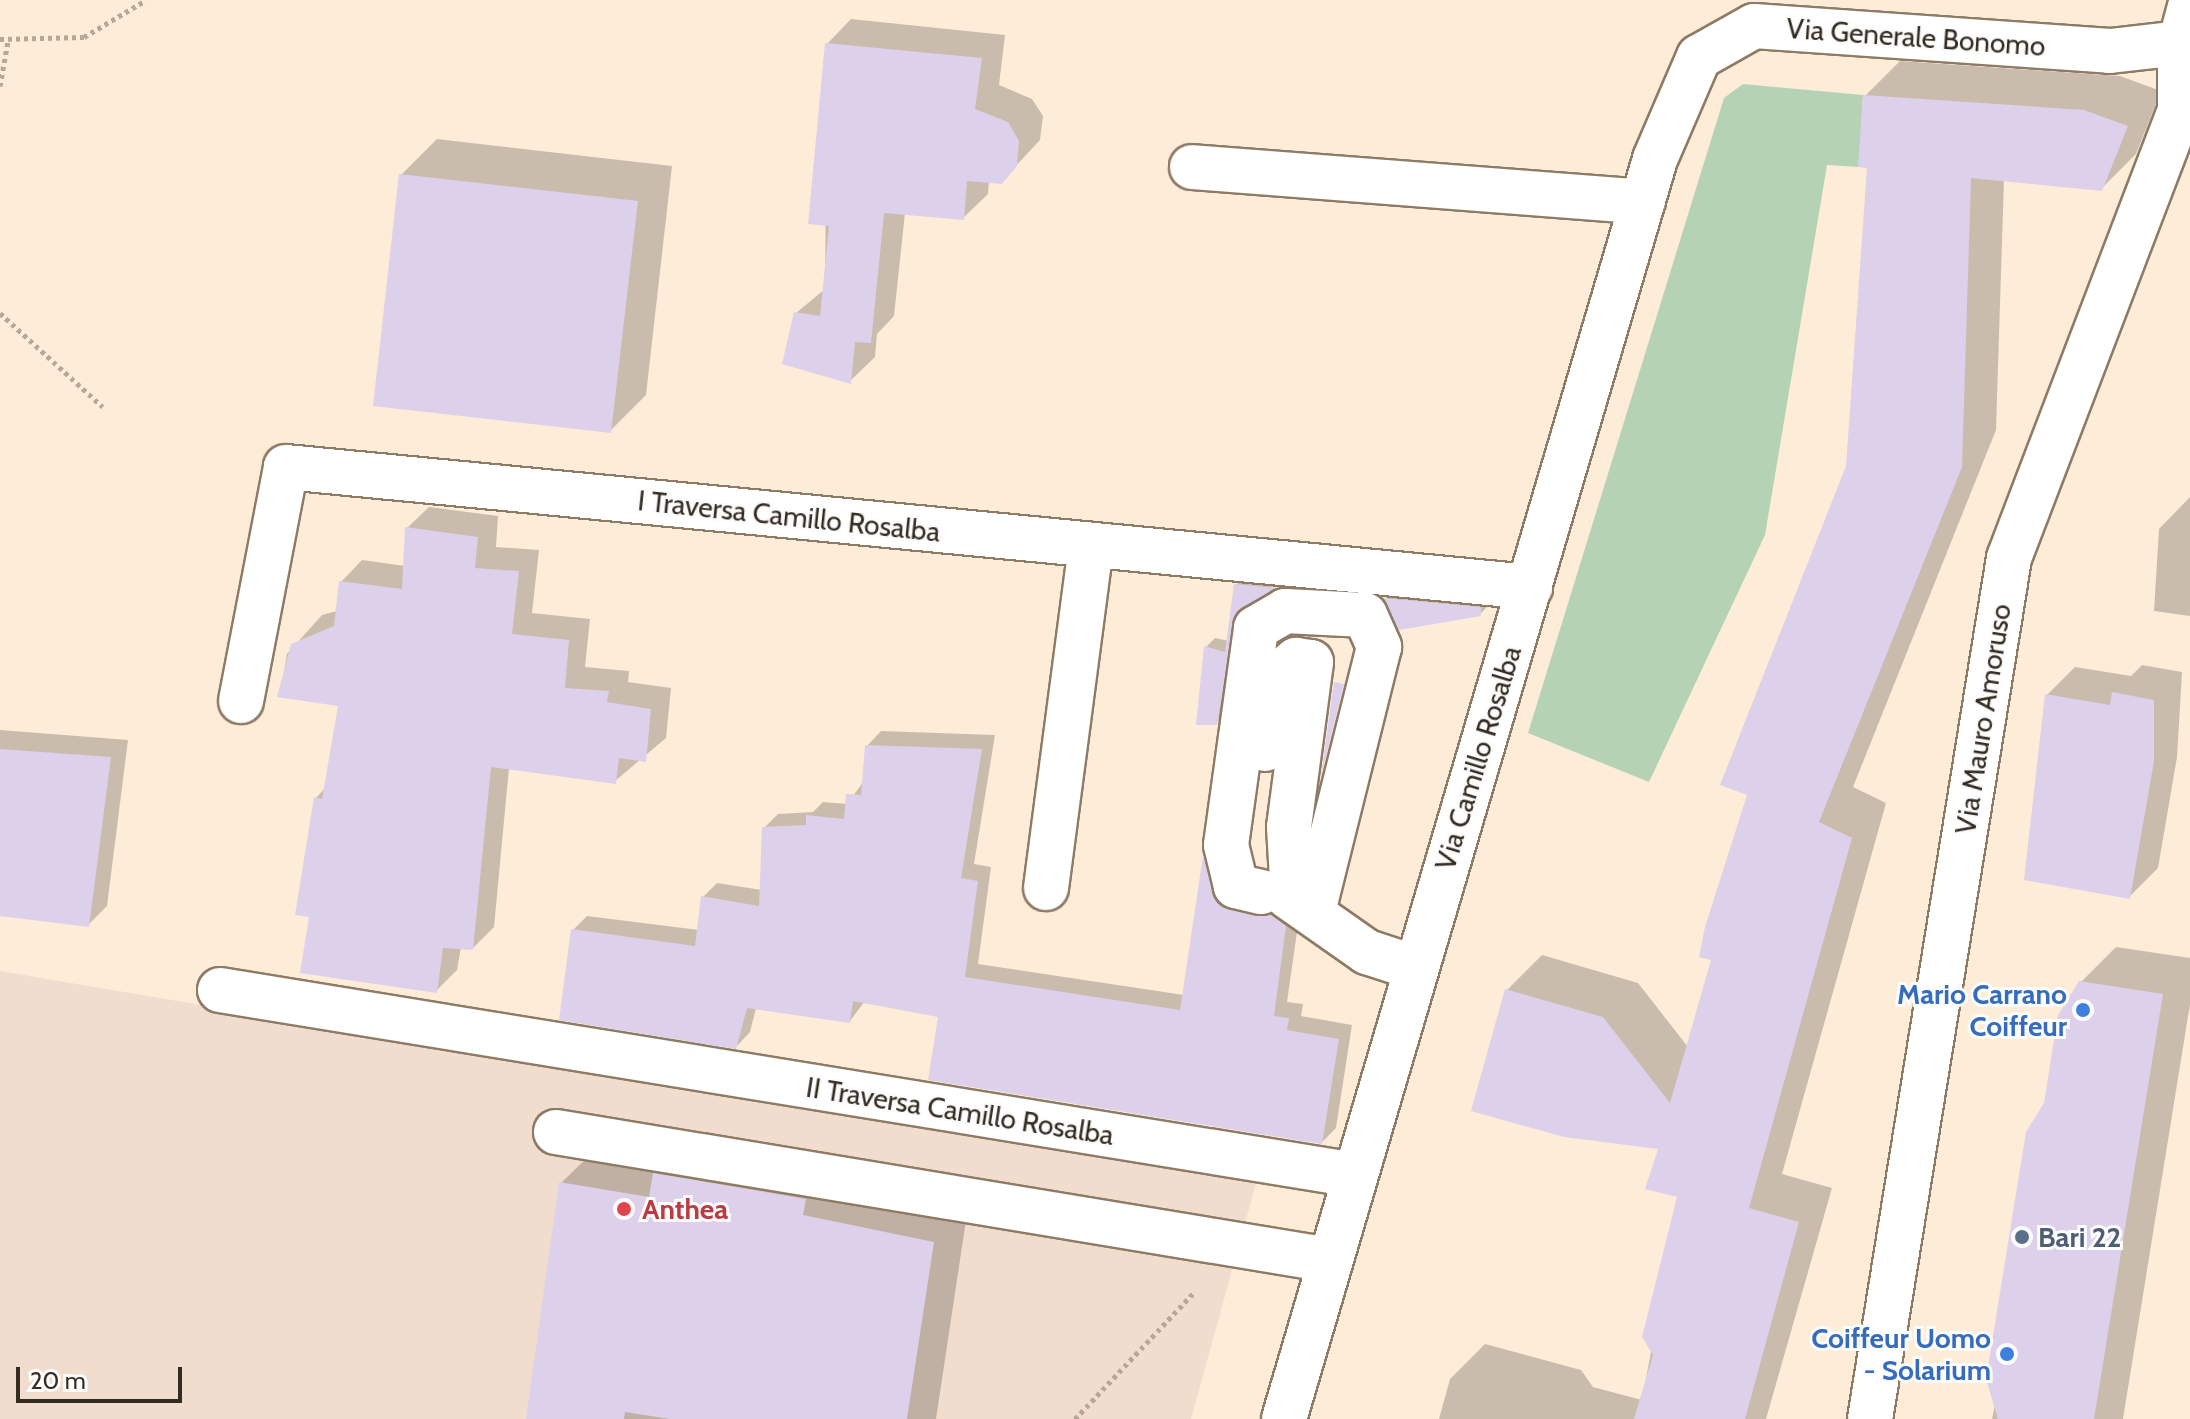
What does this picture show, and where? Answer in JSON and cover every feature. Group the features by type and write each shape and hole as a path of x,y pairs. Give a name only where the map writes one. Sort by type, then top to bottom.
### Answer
{"street":[{"name":"Via Generale Bonomo","path":"1675,99 1699,57 1754,26 2110,51 2187,31"},
{"name":"Via Mauro Amoruso","path":"1870,1419 2009,558 2180,110 2187,31"},
{"name":"Via Camillo Rosalba","path":"1284,1419 1413,967 1675,99"},
{"path":"1192,167 1643,202"},
{"name":"I Traversa Camillo Rosalba","path":"241,701 286,467 1530,587"},
{"path":"1046,888 1091,545"},
{"path":"1289,900 1379,647 1365,615 1285,611 1256,628 1226,845 1236,886 1289,900 1367,952 1413,967"},
{"name":"II Traversa Camillo Rosalba","path":"220,990 1355,1175"},
{"path":"556,1132 1329,1260"}],"path":[{"path":"0,39 84,37 146,0"},
{"path":"0,86 8,41"},
{"path":"0,313 103,407"},
{"path":"1075,1419 1239,1243"}],"shaded area":[{"name":"Anthea","path":"0,971 1258,1176 1191,1419 0,1419"}],"green space":[{"path":"1743,84 1863,95 1859,167 1827,165 1765,535 1649,782 1528,733 1724,98"}],"building":[{"path":"825,43 982,58 975,109 1008,122 1019,141 1017,166 1002,184 967,181 964,220 884,213 871,343 855,342 851,384 782,364 794,312 820,316 829,226 808,224"},
{"path":"1863,95 2084,110 2128,126 2102,191 1971,178 1962,467 1819,822 1852,838 1749,1208 1799,1222 1745,1419 1634,1419 1653,1355 1642,1337 1677,1197 1645,1189 1658,1149 1564,1137 1471,1111 1505,989 1603,1017 1670,1103 1711,960 1699,957 1705,927 1747,795 1720,785 1846,466 1867,168 1858,167"},
{"path":"399,174 638,201 611,433 373,406"},
{"path":"405,527 478,537 475,568 519,571 512,634 569,640 565,688 609,691 607,702 651,709 646,762 619,758 616,784 491,767 473,950 443,948 437,993 300,973 309,917 295,915 314,797 322,799 338,706 277,697 291,644 334,626 339,581 402,589"},
{"path":"1234,584 1278,588 1235,615 1217,725 1196,725 1204,646 1225,652"},
{"path":"1382,598 1481,607 1481,616 1399,630"},
{"path":"1334,682 1344,684 1321,776"},
{"path":"2112,692 2154,700 2154,761 2130,899 2024,880 2045,694 2110,705"},
{"path":"865,745 982,749 961,878 978,881 965,977 1180,1010 1203,856 1219,904 1271,914 1286,926 1274,1016 1289,1018 1287,1030 1339,1039 1322,1144 928,1080 938,1017 853,1001 850,1023 747,1008 736,1049 559,1020 571,929 695,946 701,896 759,906 762,827 806,825 806,815 844,819 846,794 861,795"},
{"path":"0,749 111,757 89,927 0,916"},
{"path":"2079,981 2163,994 2094,1419 1998,1419 1986,1379 2026,1132 2044,1103 2058,1015"},
{"path":"653,1173 806,1199 803,1215 934,1242 907,1419 670,1419 625,1412 624,1419 526,1419 559,1182 649,1197"}],"place":[{"name":"Mario Carrano Coiffeur","path":"2083,1010"},
{"name":"Anthea","path":"624,1209"},
{"name":"Bari 22","path":"2022,1237"},
{"name":"Coiffeur Uomo - Solarium","path":"2007,1354"}]}
